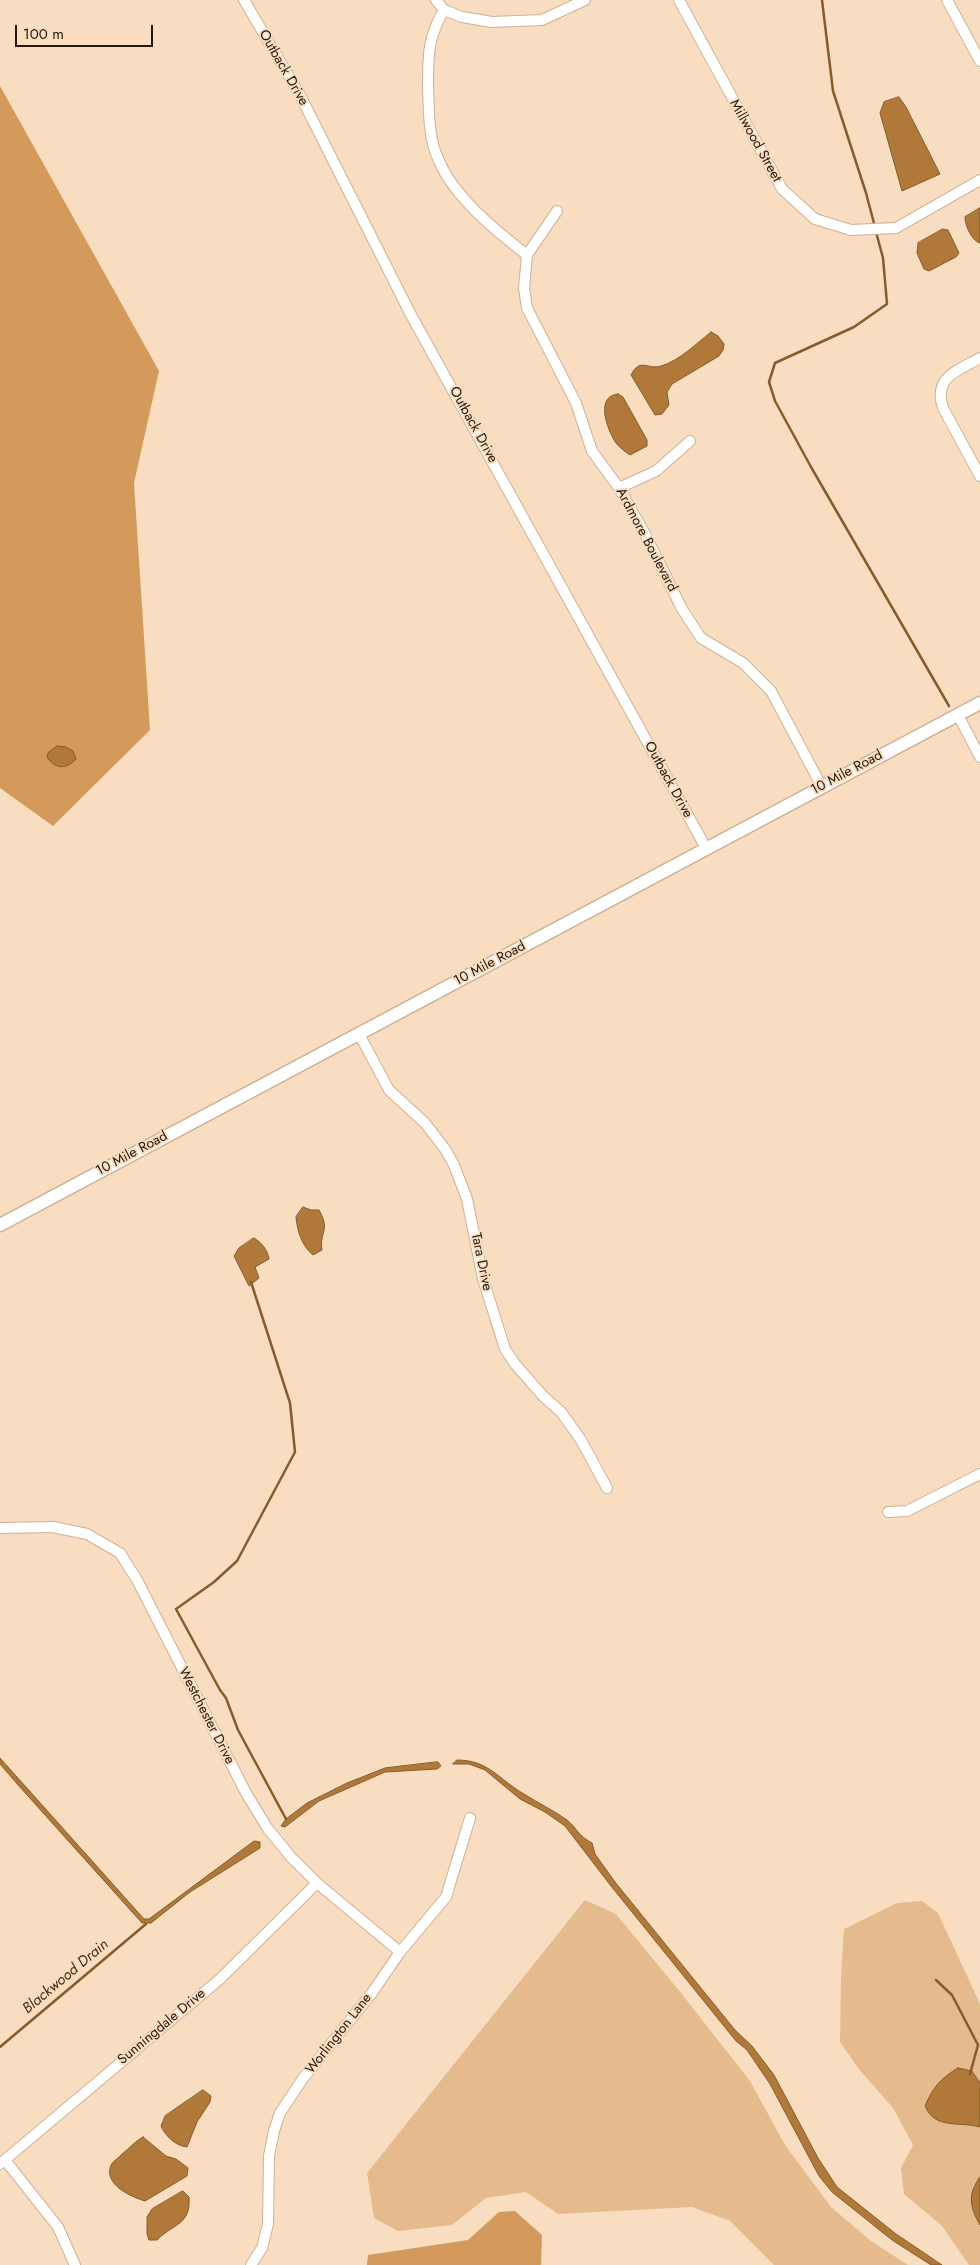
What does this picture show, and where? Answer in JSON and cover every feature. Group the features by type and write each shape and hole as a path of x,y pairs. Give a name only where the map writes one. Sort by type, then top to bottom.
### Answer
{"main road":[{"name":"10 Mile Road","path":"0,1225 980,703"}],"street":[{"name":"Outback Drive","path":"244,0 301,97 411,315 706,848"},
{"path":"436,0 444,10 462,17 492,22 542,20 585,0"},
{"name":"Millwood Street","path":"679,0 782,190 815,219 851,230 896,228 980,180"},
{"path":"946,0 980,61"},
{"path":"444,10 434,26 428,52 432,138 438,161 458,191 496,231 527,255"},
{"name":"Ardmore Boulevard","path":"557,211 527,255 524,288 527,308 576,403 592,451 619,488 645,534 682,609 701,638 743,662 771,692 822,787"},
{"path":"980,358 946,378 940,387 940,398 943,408 980,476"},
{"path":"619,488 656,471 690,441"},
{"path":"958,714 980,757"},
{"name":"Tara Drive","path":"359,1034 389,1090 425,1123 445,1149 454,1165 467,1199 483,1280 505,1349 515,1364 543,1396 562,1412 581,1440 607,1488"},
{"path":"888,1512 907,1511 980,1474"},
{"name":"Westchester Drive","path":"0,1528 54,1527 87,1534 120,1553 138,1580 256,1812 291,1856 317,1883 400,1952"},
{"name":"Worlington Lane","path":"251,2265 262,2248 268,2224 269,2156 280,2113 304,2077 372,1992 400,1952 446,1897 470,1818"},
{"name":"Sunningdale Drive","path":"3,2162 220,1978 317,1883"},
{"path":"3,2162 58,2227 74,2265"}],"shaded area":[{"path":"0,86 159,371 134,483 150,730 53,826 0,788"},
{"path":"899,97 940,174 902,191 880,113 884,102"},
{"path":"980,208 980,243 970,233 965,217"},
{"path":"943,229 948,230 959,253 956,257 929,271 924,269 917,253 918,243"},
{"path":"711,332 718,336 724,344 719,356 672,384 667,392 669,405 662,414 655,415 631,375 634,370 641,365 656,367 668,364 688,351"},
{"path":"618,394 623,397 647,440 647,446 630,455 614,441 606,419 605,405 607,400 611,396"},
{"path":"57,746 66,747 73,751 76,759 72,763 61,767 54,764 47,757 48,753"},
{"path":"303,1207 319,1210 324,1223 322,1250 313,1255 303,1243 298,1228 296,1217"},
{"path":"254,1238 264,1247 269,1259 255,1267 259,1278 249,1286 234,1256 239,1248"},
{"path":"0,1758 144,1919 149,1919 254,1841 260,1842 260,1848 190,1892 151,1923 142,1923 0,1764"},
{"path":"457,1760 477,1763 493,1771 515,1788 567,1820 583,1837 592,1843 595,1854 615,1882 774,2075 818,2158 837,2187 896,2234 942,2265 931,2265 892,2240 832,2192 819,2176 770,2084 747,2050 736,2041 565,1826 545,1812 520,1799 485,1770 469,1764 453,1764"},
{"path":"438,1762 441,1766 437,1769 385,1772 319,1801 285,1827 281,1826 286,1819 307,1803 347,1783 385,1768"},
{"path":"585,1900 616,1914 681,1993 750,2081 785,2145 831,2207 871,2241 908,2265 774,2265 730,2221 692,2207 558,2214 526,2192 486,2198 452,2225 398,2231 374,2218 367,2173"},
{"path":"922,1901 938,1913 980,2004 980,2083 972,2071 943,2123 980,2127 980,2177 973,2186 973,2213 980,2225 980,2265 969,2265 942,2226 904,2194 901,2168 913,2145 893,2108 858,2068 840,2042 844,1929 897,1903"},
{"path":"958,2068 972,2071 980,2083 980,2127 941,2122 929,2114 925,2106 938,2084"},
{"path":"203,2090 211,2096 210,2102 197,2122 187,2147 179,2145 168,2137 161,2126 165,2116"},
{"path":"143,2137 166,2156 176,2159 188,2168 187,2176 145,2201 120,2189 111,2178 110,2172 113,2162"},
{"path":"980,2177 980,2225 971,2201 973,2189"},
{"path":"183,2191 189,2197 189,2206 184,2218 157,2240 149,2240 147,2217 152,2209"},
{"path":"515,2211 542,2235 541,2265 367,2265 368,2255 468,2240 499,2212"}],"waterway":[{"path":"822,0 833,91 875,227"},
{"path":"876,232 883,258 887,304 854,327 775,363 769,382 775,401 811,467 949,706"},
{"path":"251,1282 290,1403 295,1452 237,1561 214,1582 176,1609 226,1698 238,1730 286,1819"},
{"name":"Blackwood Drain","path":"0,2047 146,1924"},
{"path":"936,1980 952,1995 978,2045 970,2074"}]}
